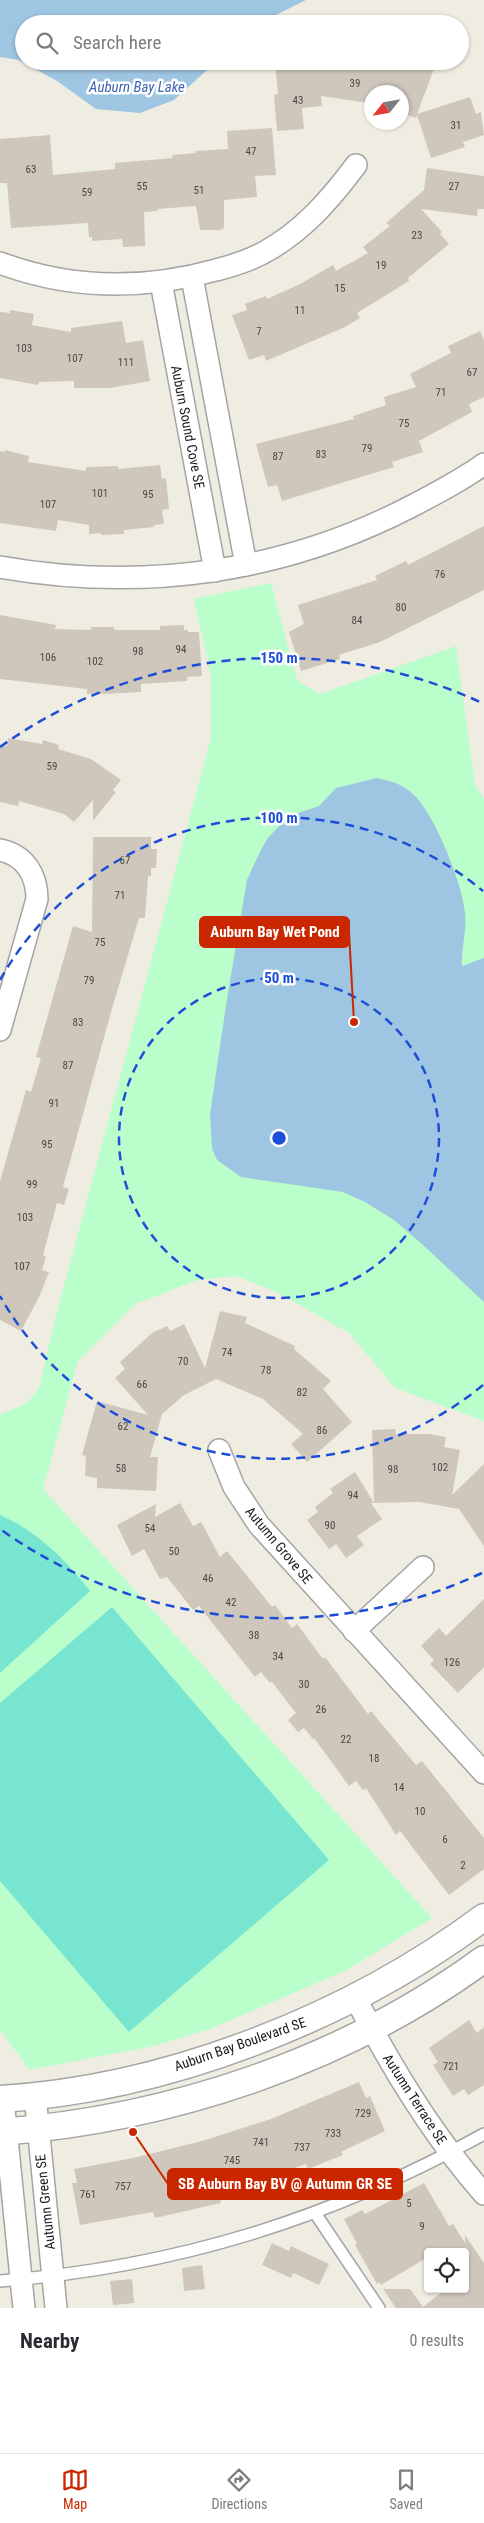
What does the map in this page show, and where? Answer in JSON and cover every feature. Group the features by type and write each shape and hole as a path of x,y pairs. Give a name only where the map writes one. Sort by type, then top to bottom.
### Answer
{"street":[{"path":"0,263 47,277 83,283 161,282 192,277 262,254 286,238 307,222 330,199 356,165"},
{"path":"192,277 246,565"},
{"name":"Auburn Sound Cove SE","path":"161,282 215,571"},
{"path":"0,567 68,576 156,578 215,571 246,565 322,546 382,522 436,494 484,464"},
{"path":"0,850 12,852 31,871 37,884 38,899 0,1030"},
{"name":"Autumn Grove SE","path":"219,1450 234,1487 248,1512 484,1774"},
{"path":"354,1630 423,1567"},
{"name":"Auburn Bay Boulevard SE","path":"2,2099 126,2080 210,2057 276,2034 356,1997 399,1974 484,1917"},
{"path":"3,2132 38,2129 112,2117 212,2092 267,2073 371,2028 427,1997 484,1959"},
{"name":"Autumn Terrace SE","path":"356,1997 371,2028 416,2103 450,2152 484,2194"},
{"name":"Autumn Green SE","path":"35,2095 56,2308"},
{"path":"2,2099 3,2132 24,2308"}],"lane":[{"path":"0,2281 53,2276 171,2256 259,2232 315,2214 384,2185 484,2134"},
{"path":"315,2214 379,2308"}],"green space":[{"path":"271,583 297,680 320,694 456,646 475,785 484,799 484,1421 395,1388 349,1333 276,1292 236,1276 198,1280 135,1304 78,1361 43,1489 432,1918 347,1970 210,2029 154,2046 29,2070 0,2029 0,1415 27,1403 39,1388 54,1323 211,738 211,676 194,599"}],"shaded area":[{"path":"0,1515 26,1529 50,1547 90,1591 0,1673"},
{"path":"112,1607 329,1860 129,2032 0,1881 0,1703"}],"water":[{"name":"Auburn Bay Lake","path":"0,0 306,0 276,15 15,15 15,59 0,57"},
{"name":"Auburn Bay Lake","path":"37,70 207,70 174,100 140,113 96,109 57,81"},
{"path":"377,778 406,788 414,795 431,818 454,869 463,901 465,933 462,966 484,958 484,1302 394,1220 365,1202 343,1192 241,1177 217,1160 212,1148 210,1114 247,880 267,839 283,822 298,813 319,806 336,788"}],"building":[{"path":"276,70 434,70 417,114 470,97 476,114 481,112 484,135 463,142 465,147 431,158 417,115 416,118 409,116 409,85 364,85 364,102 321,96 322,106 302,108 304,129 277,131 274,95 278,94"},
{"path":"272,128 276,175 255,176 257,197 224,200 224,228 220,230 200,230 196,206 144,212 145,246 123,247 122,239 92,241 92,237 89,237 88,223 11,228 7,183 0,183 0,139 50,135 53,175 115,169 115,163 173,158 172,155 196,153 195,151 228,149 227,131"},
{"path":"427,168 484,176 484,209 478,209 477,216 421,209 442,232 440,234 449,244 408,278 409,281 357,313 360,318 345,327 266,361 264,355 249,360 232,315 247,310 245,304 266,296 267,299 300,284 333,265 336,271 368,253 363,247 390,226 386,223 424,190"},
{"path":"10,310 34,314 32,325 71,332 71,328 122,321 126,343 143,340 150,381 110,388 74,388 74,381 39,382 38,385 0,378 0,312 10,313"},
{"path":"480,331 484,340 484,397 469,404 472,412 419,441 423,452 392,462 394,467 282,501 277,485 268,487 256,444 354,419 353,416 386,405 384,397 416,387 410,374 451,353 448,346"},
{"path":"5,450 29,456 28,462 86,471 86,467 118,466 118,469 160,465 162,479 166,478 169,509 162,510 164,524 124,530 124,534 101,535 101,533 89,534 89,525 58,520 56,531 0,523 0,451 5,452"},
{"path":"484,526 484,590 380,642 339,655 340,659 301,671 289,632 304,624 298,605 377,580 375,576 406,561 408,565"},
{"path":"0,615 56,625 55,629 91,630 91,627 114,627 114,630 160,630 160,626 184,625 184,630 188,630 188,632 199,632 202,676 187,677 187,681 141,684 141,692 104,694 87,694 87,689 0,679"},
{"path":"8,738 42,744 43,740 59,745 58,749 91,759 121,780 113,790 116,792 93,821 93,800 74,822 64,814 19,801 18,806 0,802 0,745 7,746"},
{"path":"93,837 151,837 151,849 157,849 156,868 151,868 151,876 148,876 145,918 139,918 63,1187 69,1189 64,1205 57,1203 43,1255 46,1257 42,1270 49,1272 40,1295 21,1331 0,1320 0,1181 26,1090 31,1092 41,1058 36,1057 73,926 92,932"},
{"path":"220,1311 247,1317 245,1323 295,1346 294,1349 331,1381 323,1389 352,1422 307,1462 291,1444 303,1434 263,1399 216,1379 184,1395 162,1414 150,1457 158,1457 156,1491 97,1488 97,1478 85,1476 86,1456 82,1455 97,1401 148,1415 115,1378 125,1369 120,1362 152,1333 167,1326 170,1331 184,1324 205,1368"},
{"path":"395,1429 396,1434 429,1434 446,1437 444,1447 460,1450 452,1495 484,1464 484,1546 459,1509 419,1502 374,1503 372,1430"},
{"path":"355,1472 374,1503 371,1503 382,1519 357,1536 364,1545 346,1558 336,1544 329,1549 307,1520 318,1512 315,1507 333,1493 330,1489"},
{"path":"180,1503 193,1526 201,1522 220,1557 227,1551 272,1607 275,1605 292,1628 297,1624 323,1659 325,1657 368,1714 371,1711 416,1765 422,1761 484,1838 484,1869 449,1895 400,1831 396,1835 366,1788 363,1790 356,1781 349,1786 314,1738 304,1728 298,1732 288,1720 296,1713 272,1682 270,1683 261,1672 255,1677 199,1606 193,1610 167,1577 160,1579 144,1549 132,1556 117,1525 156,1504 155,1517"},
{"path":"484,1599 484,1667 458,1693 430,1664 434,1660 421,1646 439,1628 446,1636"},
{"path":"469,2020 477,2033 484,2027 484,2085 468,2095 464,2089 453,2096 433,2065 438,2062 429,2048"},
{"path":"359,2082 366,2098 370,2096 385,2131 341,2152 343,2155 308,2169 306,2164 219,2192 221,2203 155,2218 153,2212 80,2225 72,2183 77,2183 74,2169 133,2158 202,2141 271,2119"},
{"path":"424,2183 449,2226 453,2224 465,2243 465,2235 484,2263 484,2308 396,2308 383,2289 410,2289 423,2307 441,2293 469,2293 469,2248 424,2248 424,2259 381,2285 379,2282 377,2284 355,2245 357,2244 344,2219 362,2210 365,2214"},
{"path":"272,2243 289,2251 291,2246 329,2264 319,2285 293,2273 291,2278 262,2265"},
{"path":"202,2265 205,2289 184,2291 182,2268"},
{"path":"132,2279 134,2303 113,2305 110,2281"}],"place":[{"name":"Auburn Bay Wet Pond","path":"354,1022"},
{"name":"SB Auburn Bay BV @ Autumn GR SE","path":"133,2132"}]}
